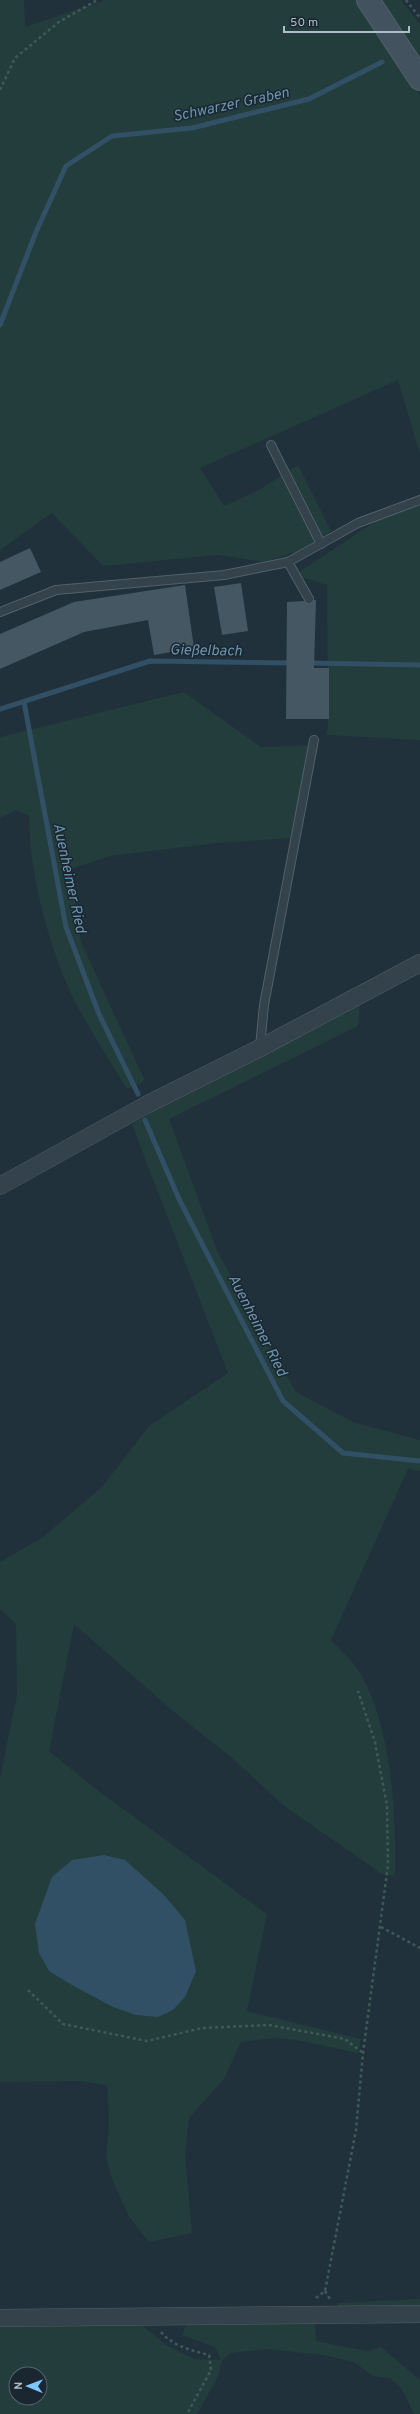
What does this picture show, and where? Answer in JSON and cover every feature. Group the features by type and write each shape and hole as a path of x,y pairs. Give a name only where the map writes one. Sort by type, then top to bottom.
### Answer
{"main road":[{"path":"368,0 420,79"}],"street":[{"path":"0,1186 146,1105 260,1048 420,963"},
{"path":"0,2318 420,2314"}],"lane":[{"path":"271,445 321,544"},
{"path":"0,612 56,590 224,575 288,562 358,523 420,500"},
{"path":"288,562 309,599"},
{"path":"260,1048 264,1005 314,740"}],"path":[{"path":"0,90 15,58 59,22 97,0"},
{"path":"406,0 420,18"},
{"path":"293,2316 325,2291 356,2130 363,2052 381,1927 388,1865 387,1806 375,1742 358,1691"},
{"path":"381,1927 420,1948"},
{"path":"28,1990 63,2024 147,2041 202,2028 269,2025 345,2039 363,2052"},
{"path":"156,2316 158,2330 168,2340 184,2348 209,2355 211,2370 187,2414"}],"green space":[{"path":"0,0 24,0 25,27 105,0 357,0 420,95 420,454 398,380 200,468 224,506 259,490 298,465 331,531 298,551 265,562 218,555 103,566 52,513 0,550"},
{"path":"381,0 401,0 420,24 420,58"},
{"path":"420,506 420,740 326,735 328,728 327,585 295,575 376,521"},
{"path":"184,692 261,747 313,745 292,838 218,843 110,856 71,869 81,942 145,1081 127,1089 97,1041 69,990 51,942 37,890 30,839 29,816 16,810 0,818 0,737"},
{"path":"360,1004 358,1026 169,1119 218,1253 296,1392 353,1422 420,1440 420,1471 408,1469 331,1640 356,1667 368,1688 377,1712 384,1739 393,1797 395,1825 395,1876 382,1874 283,1805 232,1758 174,1712 74,1624 49,1751 96,1789 267,1914 247,2011 361,2039 358,2053 297,2040 275,2038 241,2042 224,2079 189,2118 185,2153 192,2233 149,2242 129,2217 112,2179 106,2158 109,2121 107,2085 80,2081 0,2082 0,1778 17,1695 16,1624 0,1609 0,1562 43,1537 102,1487 149,1426 228,1373 132,1125 160,1105"},
{"path":"420,2299 420,2307 340,2309 337,2303"},
{"path":"188,2320 315,2322 316,2341 367,2351 381,2347 420,2380 420,2414 414,2414 402,2389 390,2378 373,2376 354,2362 323,2355 267,2349 231,2353 222,2360 218,2377 197,2414 0,2414 0,2322 137,2321 166,2345 195,2359 221,2360 215,2347 182,2335"}],"water":[{"path":"104,1855 125,1860 164,1895 185,1920 196,1971 185,1997 173,2010 158,2017 136,2015 113,2007 72,1985 49,1971 39,1953 35,1924 52,1877 72,1860"}],"building":[{"path":"30,548 41,572 0,590 0,562"},
{"path":"241,583 248,631 222,635 214,587"},
{"path":"185,585 194,648 154,655 148,620 84,632 0,669 0,634 74,602"},
{"path":"316,600 314,668 329,668 329,719 286,719 287,602 304,601 309,604"}],"waterway":[{"name":"Schwarzer Graben","path":"0,325 36,232 66,166 112,136 192,128 309,99 382,62"},
{"name":"Gießelbach","path":"0,709 150,661 293,663"},
{"name":"Gießelbach","path":"309,663 420,665"},
{"name":"Auenheimer Ried","path":"24,702 66,927 99,1014 138,1094"},
{"name":"Auenheimer Ried","path":"145,1120 179,1199 283,1401 343,1453 420,1461"}]}
